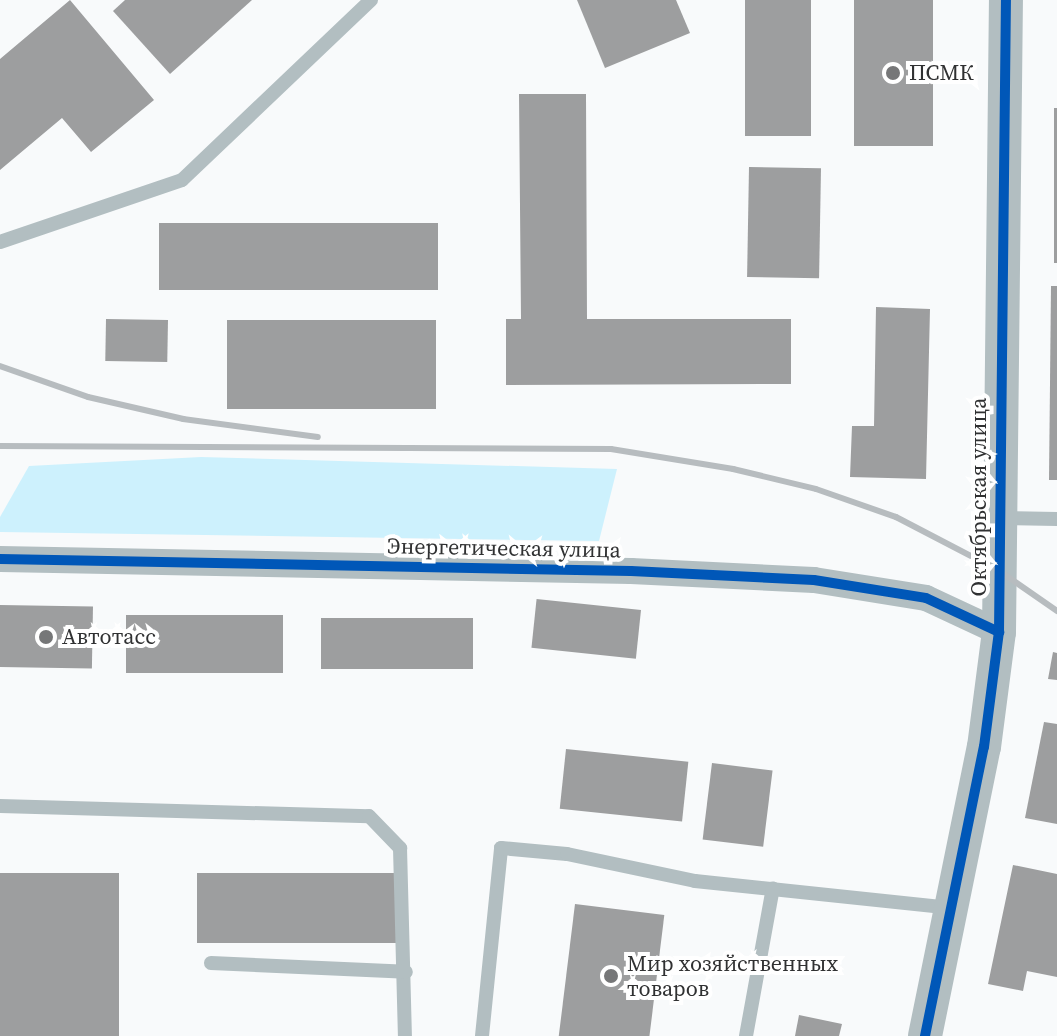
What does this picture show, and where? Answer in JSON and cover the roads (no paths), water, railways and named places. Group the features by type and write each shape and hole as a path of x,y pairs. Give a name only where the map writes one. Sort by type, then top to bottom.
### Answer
{"street":[{"name":"Октябрьская улица","path":"925,1036 984,747 999,632 997,518 1006,0"},
{"name":"Энергетическая улица","path":"0,559 631,571 814,580 926,598 999,632"}],"lane":[{"path":"0,242 182,180 371,0"},
{"path":"997,518 1057,519"},
{"path":"0,806 369,816 400,848 406,972 405,1036"},
{"path":"482,1036 501,848 567,854 695,881 951,908"},
{"path":"746,1036 773,888"},
{"path":"211,963 406,972"}],"railway":[{"path":"0,366 88,397 183,419 318,437"},
{"path":"0,446 611,449 733,469 816,489 896,517 998,570 1057,611"}],"place":[{"name":"ПСМК","path":"893,73"},
{"name":"Автотасс","path":"46,637"},
{"name":"Мир хозяйственных товаров","path":"611,976"}]}
